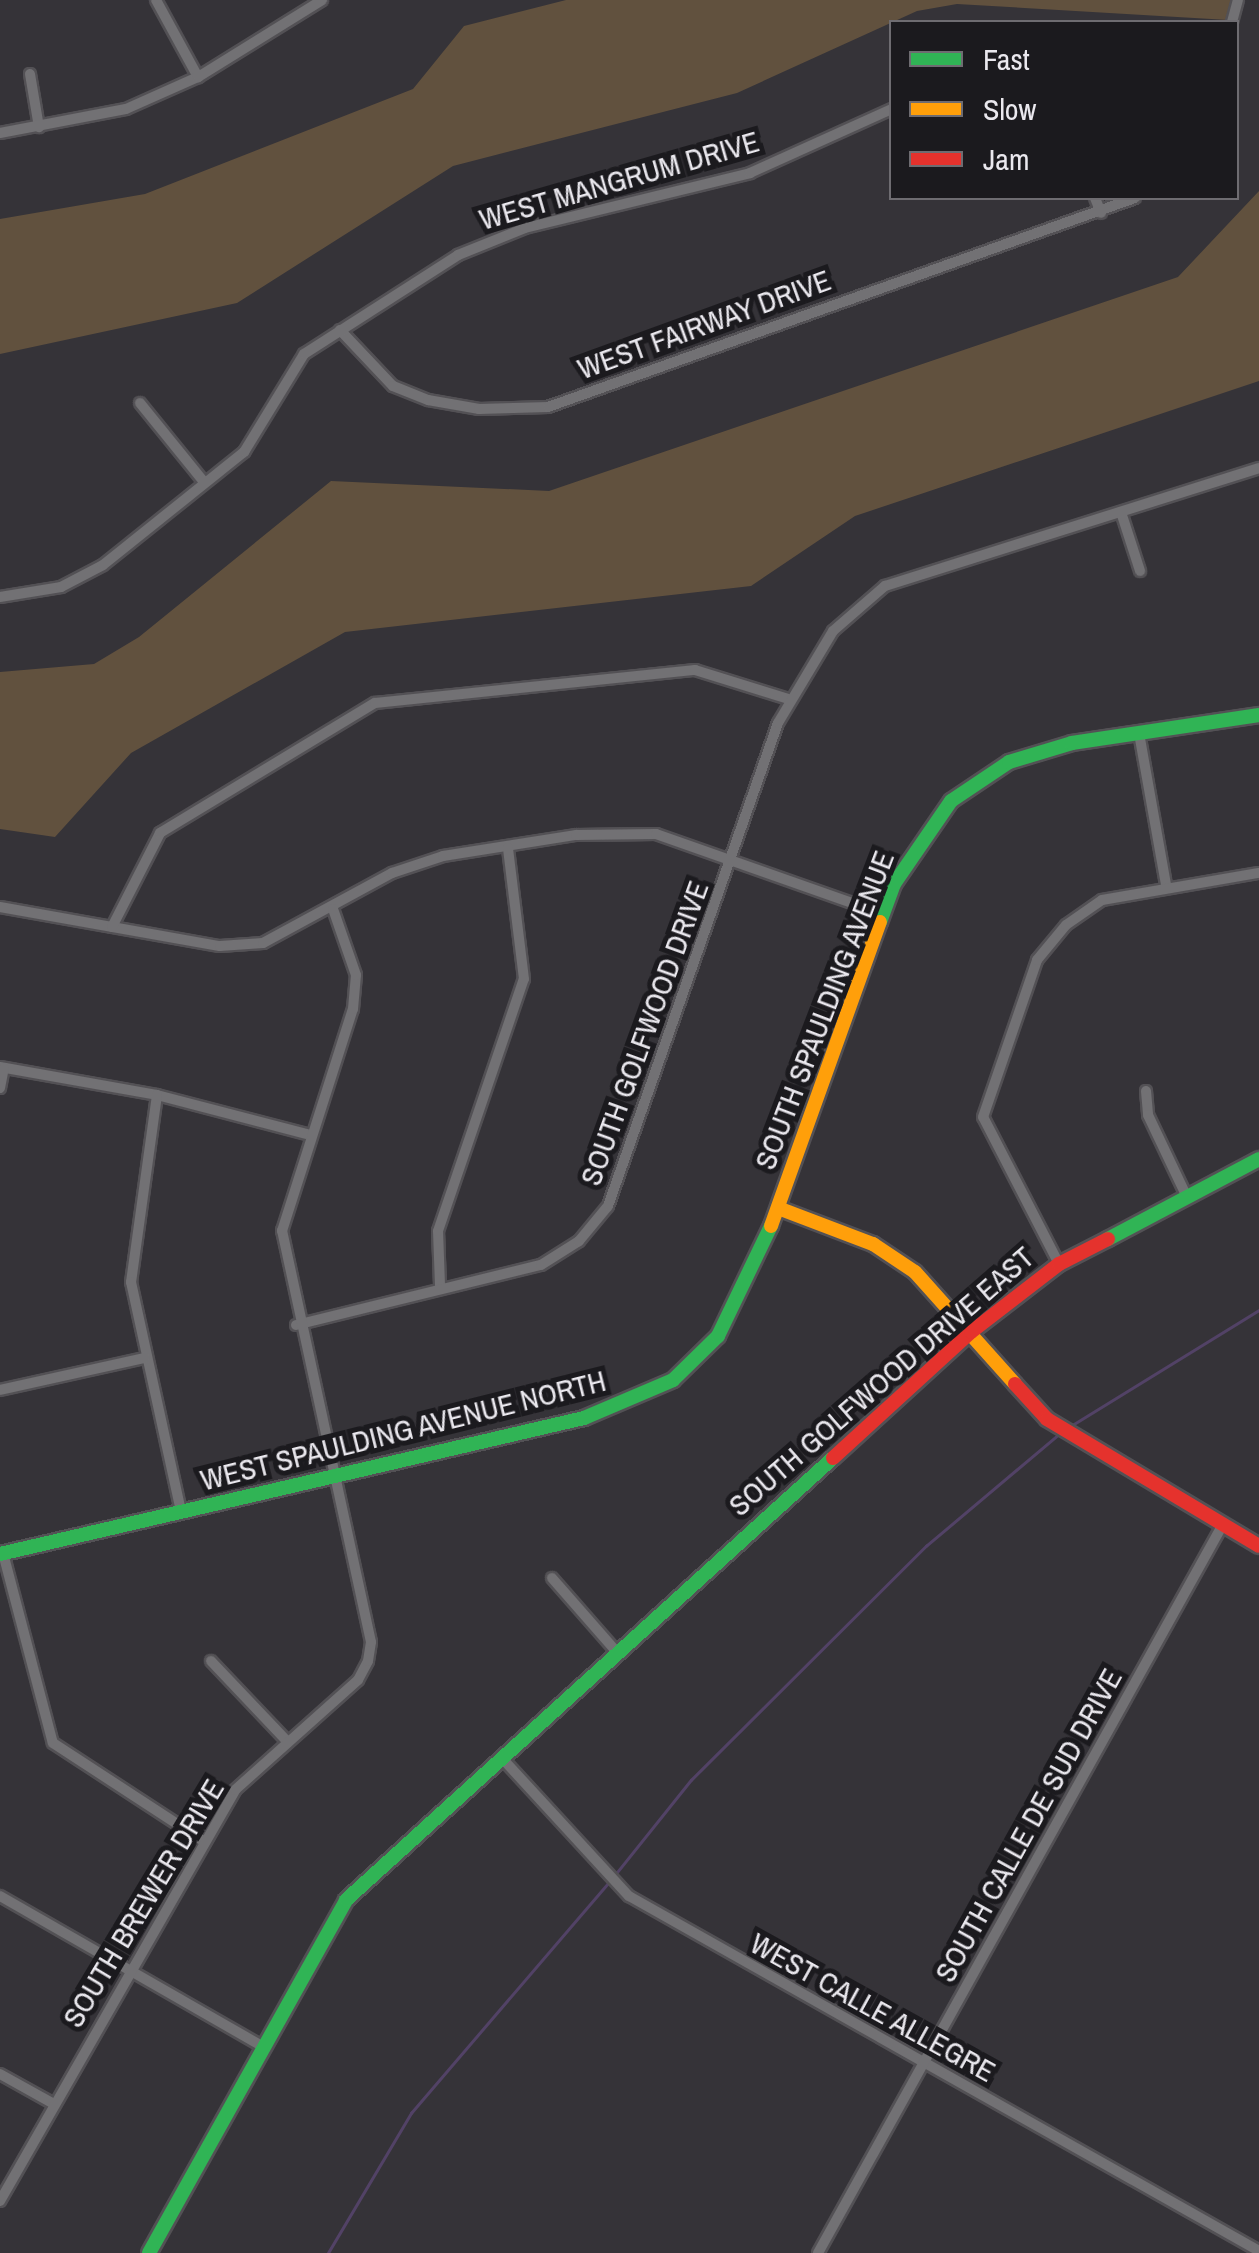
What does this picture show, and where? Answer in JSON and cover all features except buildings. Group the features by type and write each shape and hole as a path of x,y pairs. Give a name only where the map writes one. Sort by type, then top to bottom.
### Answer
{"street":[{"path":"156,0 198,78"},
{"path":"0,133 126,109 198,78 322,0"},
{"path":"30,74 38,127"},
{"name":"WEST MANGRUM DRIVE","path":"0,597 62,587 103,564 244,452 304,354 458,255 525,228 750,172 889,110"},
{"path":"1096,200 1101,214"},
{"name":"WEST FAIRWAY DRIVE","path":"340,330 393,386 428,400 479,409 548,407 1101,214 1131,200"},
{"path":"140,404 204,482"},
{"name":"SOUTH GOLFWOOD DRIVE","path":"296,1326 440,1286 541,1265 579,1241 608,1206 735,857 778,723 788,699 833,631 885,586 1259,468"},
{"path":"1122,512 1140,571"},
{"path":"112,927 160,832 374,703 696,670 788,699"},
{"name":"SOUTH SPAULDING AVENUE","path":"688,1368 741,1300 883,914 917,843 952,801 1009,762 1139,733 1259,714"},
{"path":"1139,733 1166,885"},
{"path":"0,907 220,946 262,942 334,908 392,873 508,848 656,834 735,857 883,914"},
{"path":"440,1286 438,1231 524,980 508,848"},
{"path":"1059,1264 983,1117 999,1055 1037,960 1066,925 1102,900 1166,885 1259,873"},
{"name":"SOUTH BREWER DRIVE","path":"0,2201 202,1840 235,1790 286,1740 358,1680 368,1661 370,1642 296,1326 282,1231 307,1134 352,1009 356,975 334,908"},
{"path":"0,1088 2,1067 157,1094 307,1134"},
{"path":"1146,1091 1148,1115 1186,1196"},
{"path":"157,1094 133,1227 130,1282 181,1512"},
{"name":"SOUTH GOLFWOOD DRIVE EAST","path":"149,2253 346,1900 616,1650 971,1332 1059,1264 1259,1159"},
{"path":"778,1208 873,1244 916,1272 1047,1419 1259,1546"},
{"path":"0,1390 144,1358"},
{"name":"WEST SPAULDING AVENUE NORTH","path":"1,1554 600,1414 688,1368"},
{"name":"SOUTH CALLE DE SUD DRIVE","path":"818,2253 1222,1526"},
{"path":"1,1554 53,1743 202,1840"},
{"path":"552,1578 616,1650"},
{"path":"211,1661 286,1740"},
{"name":"WEST CALLE ALLEGRE","path":"501,1757 628,1896 1259,2251"},
{"path":"0,1896 264,2046"},
{"path":"0,2074 54,2104"}],"shaded area":[{"path":"566,0 1233,0 1228,20 957,4 917,11 889,20 889,24 737,93 453,166 237,303 0,354 0,219 145,194 413,89 464,26"},
{"path":"1259,191 1259,381 855,516 751,586 345,632 131,753 55,837 0,829 0,672 94,664 139,637 331,481 549,491 1178,277"}],"waterway":[{"path":"1069,1427 1259,1310"},
{"path":"614,1876 691,1780 926,1546 1058,1435"},
{"path":"328,2253 411,2113 609,1882"}],"traffic: fast":[{"path":"880,922 894,884 951,801 1009,762 1072,743 1259,715"},
{"path":"1108,1239 1259,1159"},
{"path":"0,1554 584,1418 673,1380 718,1336 771,1226"},
{"path":"149,2253 346,1900 833,1458"}],"traffic: slow":[{"path":"771,1226 880,922"},
{"path":"778,1208 873,1244 915,1272 1015,1384"}],"traffic: jam":[{"path":"833,1458 971,1332 1059,1264 1108,1239"},
{"path":"1015,1384 1047,1419 1259,1546"}]}
